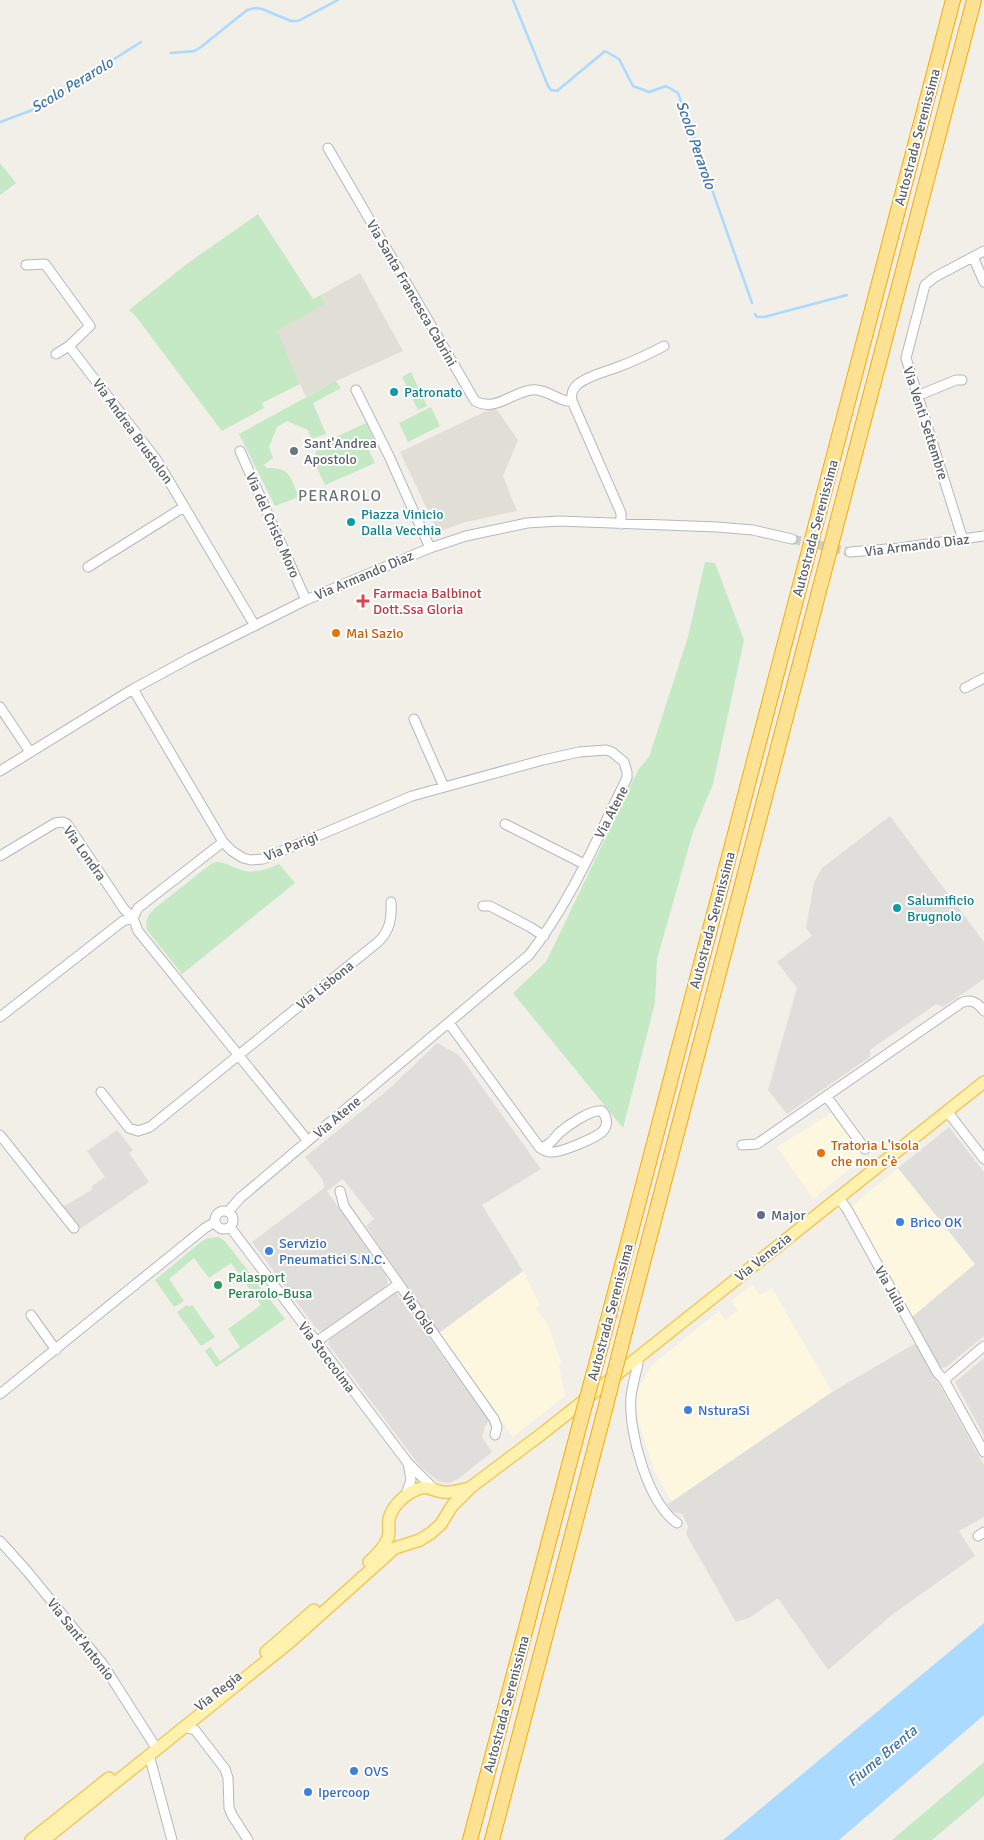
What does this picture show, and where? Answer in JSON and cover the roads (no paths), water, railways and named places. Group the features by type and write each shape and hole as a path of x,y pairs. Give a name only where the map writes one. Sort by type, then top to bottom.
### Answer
{"highway":[{"name":"Autostrada Serenissima","path":"470,1840 953,0"},
{"name":"Autostrada Serenissima","path":"492,1840 974,0"}],"main road":[{"name":"Via Venezia","path":"543,1433 984,1082"},
{"name":"Via Regia","path":"44,1840 290,1642 395,1548 420,1540 431,1533 441,1524 452,1506 471,1488 543,1433"},
{"name":"Via Regia","path":"31,1840 268,1651 374,1558 385,1544 390,1528 389,1522 392,1511 405,1497 419,1488 455,1492 471,1488"},
{"path":"436,1489 447,1503 446,1516"},
{"path":"390,1528 401,1541 409,1543"}],"street":[{"name":"Via Santa Francesca Cabrini","path":"328,148 475,402 488,406 531,390 548,392 566,401 572,401"},
{"name":"Via Venti Settembre","path":"963,540 906,358 925,285 935,277 984,251"},
{"path":"973,257 984,282"},
{"path":"26,265 45,264 90,326 70,346 56,354"},
{"name":"Via Andrea Brustolon","path":"70,346 156,459 254,626"},
{"path":"621,524 621,513 572,401 571,394 579,383 641,358 664,346"},
{"path":"917,396 956,380 962,380"},
{"path":"356,390 389,456 430,548"},
{"name":"Via del Cristo Moro","path":"240,451 306,600"},
{"path":"88,567 184,507"},
{"name":"Via Armando Diaz","path":"0,771 162,672 306,600 430,548 466,536 527,523 559,522 717,527 753,530 792,539"},
{"name":"Via Armando Diaz","path":"850,552 900,548 984,537"},
{"path":"965,688 984,678"},
{"name":"Via Parigi","path":"133,689 223,842 232,851 243,858 251,860 263,859 412,796 444,787 563,755 606,750 621,758"},
{"path":"0,707 30,752"},
{"path":"414,719 444,787"},
{"name":"Via Atene","path":"0,1394 205,1228 215,1222 218,1214 224,1211 228,1212 240,1198 521,963 544,936 565,901 627,778 626,766 621,758"},
{"name":"Via Londra","path":"0,856 48,827 63,822 70,827 124,909 133,918"},
{"path":"505,824 584,864"},
{"path":"0,1017 123,921 133,918 138,908 223,842"},
{"name":"Via Lisbona","path":"101,1092 129,1128 142,1130 150,1127 384,937 392,915 391,902"},
{"path":"483,906 490,906 544,936"},
{"path":"133,918 138,931 308,1141"},
{"path":"742,1145 757,1144 966,1000 974,1001 984,1011"},
{"path":"449,1023 540,1148 550,1152 571,1148 602,1131 607,1123 606,1115 602,1110 596,1110 560,1132 551,1143 540,1148"},
{"path":"827,1097 865,1149"},
{"path":"947,1111 984,1159"},
{"path":"0,1135 74,1228"},
{"name":"Via Oslo","path":"340,1191 344,1206 494,1419 497,1427 495,1435"},
{"name":"Via Julia","path":"838,1197 847,1209 937,1372 944,1380 984,1452"},
{"path":"215,1222 221,1229 230,1227 233,1219 228,1212"},
{"name":"Via Stoccolma","path":"230,1227 408,1463 436,1489"},
{"path":"316,1342 398,1284"},
{"path":"31,1315 56,1350"},
{"path":"944,1380 984,1346"},
{"path":"635,1359 638,1363 631,1396 631,1424 635,1443 642,1467 657,1499 668,1516 677,1524"},
{"path":"405,1497 411,1480 408,1463"},
{"name":"Via Sant'Antonio","path":"0,1542 27,1571 102,1663 152,1743"},
{"path":"184,1727 195,1730 225,1769 228,1778 229,1808 248,1840"},
{"path":"149,1755 172,1840"}],"water":[{"name":"Fiume Brenta","path":"984,1623 984,1715 839,1840 723,1840"}],"waterway":[{"name":"Scolo Perarolo","path":"171,53 194,51 247,10 262,9 291,21 298,21 338,0"},
{"name":"Scolo Perarolo","path":"513,0 551,90 557,91 605,51 619,59 633,86 649,92 666,86 678,93 752,303"},
{"name":"Scolo Perarolo","path":"0,122 35,109 141,42"},
{"name":"Scolo Perarolo","path":"755,314 757,317 764,317 847,295"}],"tunnel":[{"path":"792,539 850,552"}],"place":[{"name":"Patronato","path":"394,392"},
{"name":"Sant'Andrea Apostolo","path":"294,451"},
{"name":"Piazza Vinicio Dalla Vecchia","path":"351,522"},
{"name":"Farmacia Balbinot Dott.Ssa Gloria","path":"363,601"},
{"name":"Mai Sazio","path":"336,633"},
{"name":"Salumificio Brugnolo","path":"897,908"},
{"name":"Tratoria L'isola che non c'è","path":"821,1153"},
{"name":"Major","path":"761,1215"},
{"name":"Brico OK","path":"900,1222"},
{"name":"Servizio Pneumatici S.N.C.","path":"269,1251"},
{"name":"Palasport Perarolo-Busa","path":"218,1285"},
{"name":"NsturaSi","path":"688,1410"},
{"name":"OVS","path":"354,1771"},
{"name":"Ipercoop","path":"308,1792"}],"district":[{"name":"PERAROLO","path":"340,495"}]}
